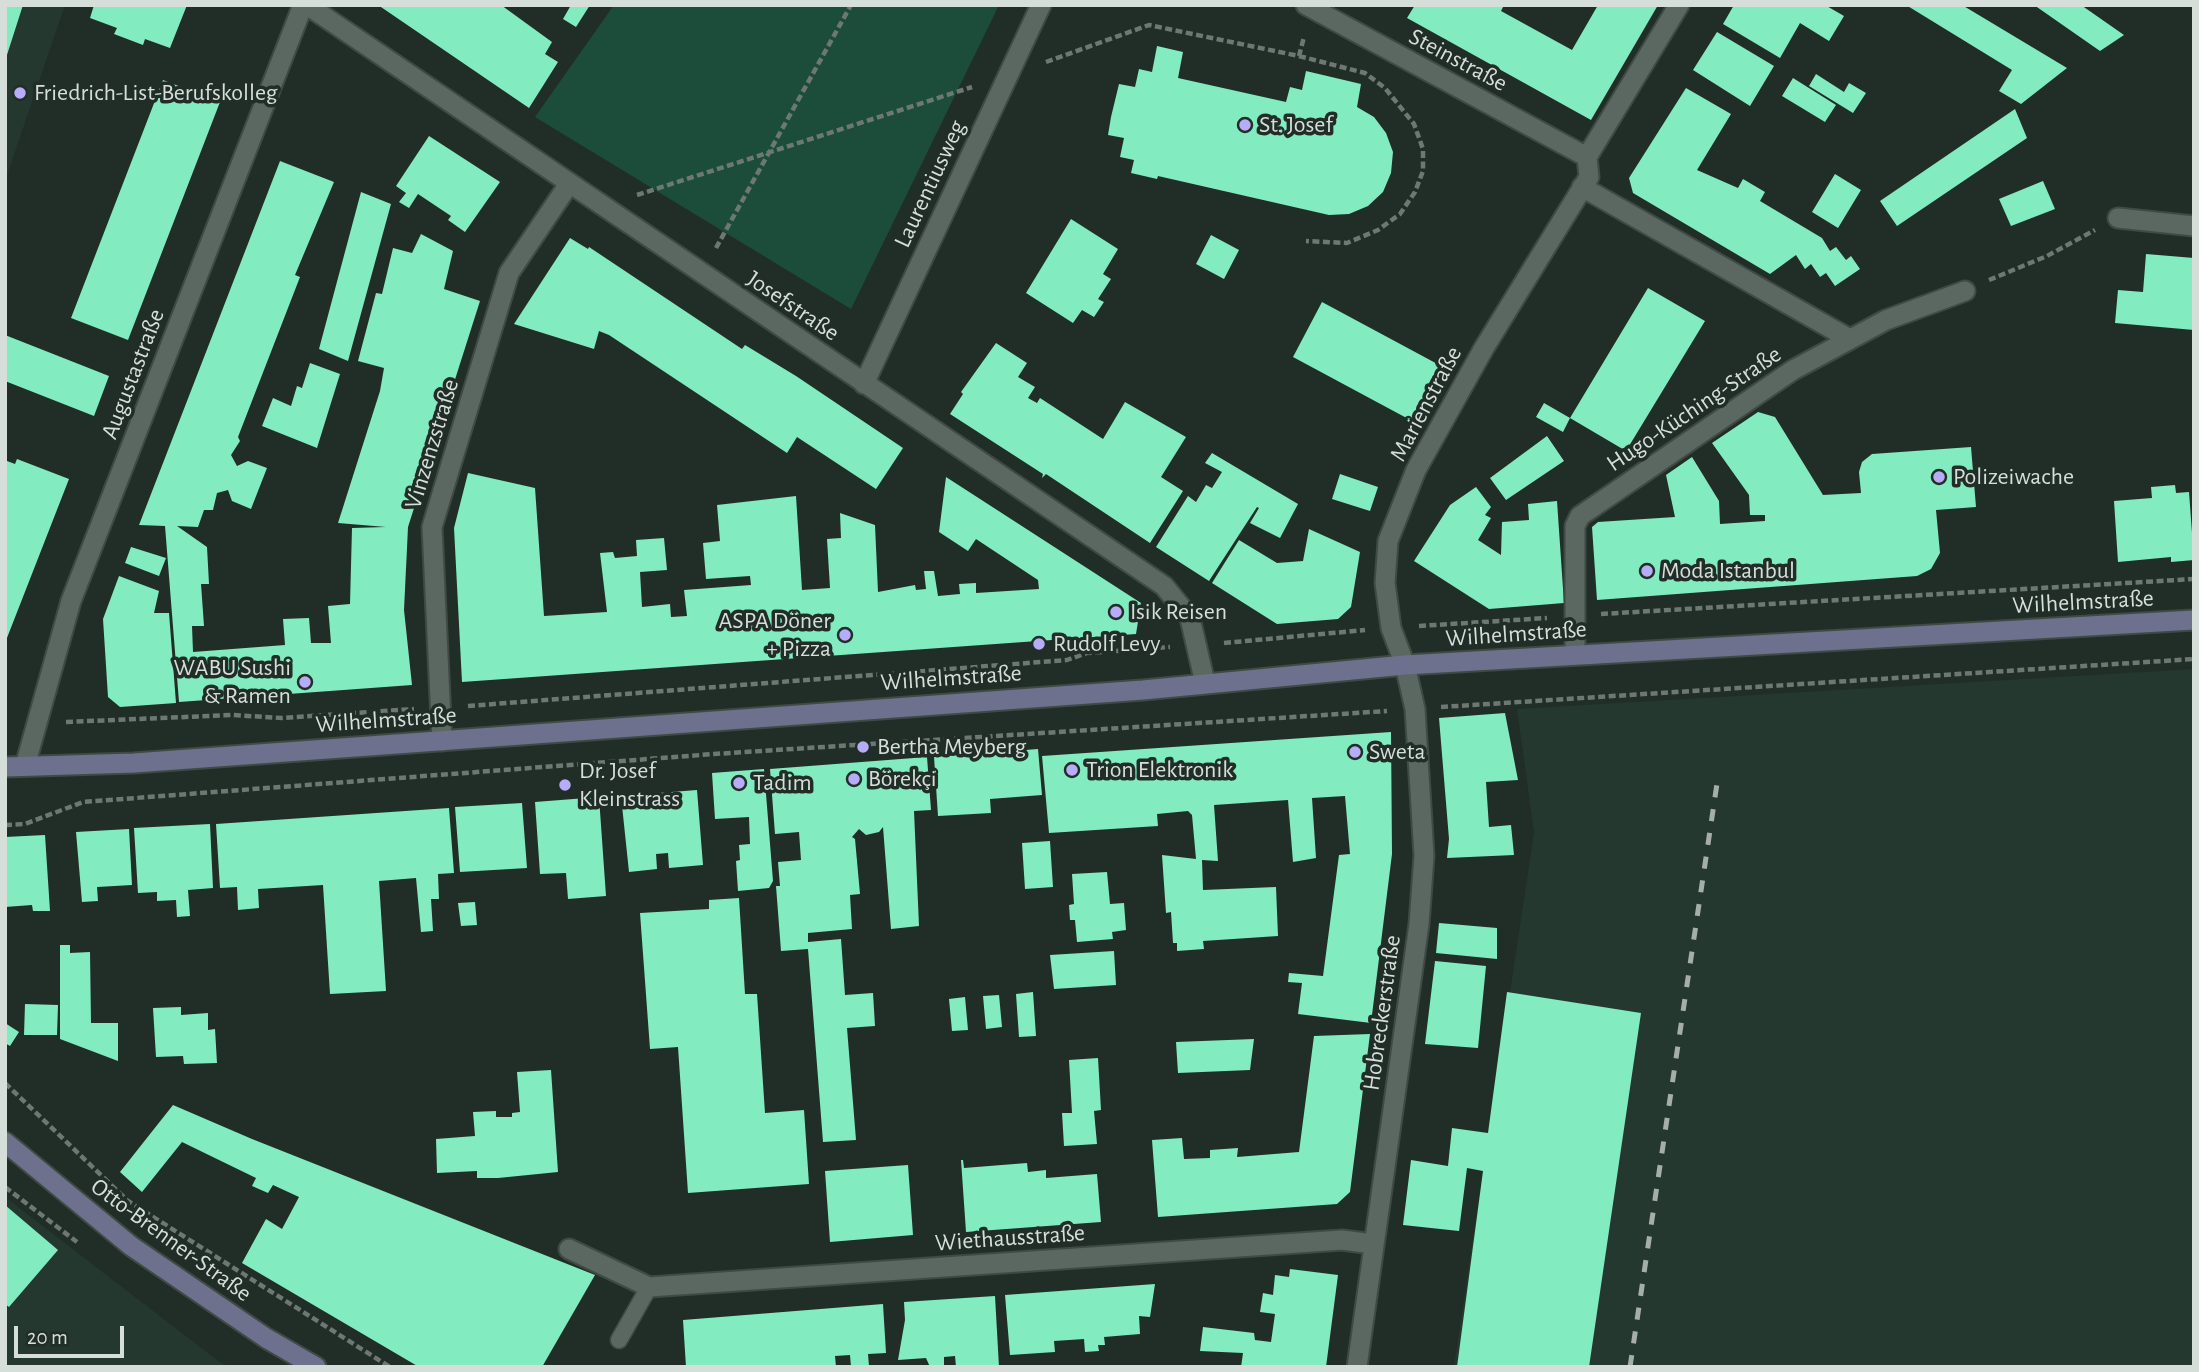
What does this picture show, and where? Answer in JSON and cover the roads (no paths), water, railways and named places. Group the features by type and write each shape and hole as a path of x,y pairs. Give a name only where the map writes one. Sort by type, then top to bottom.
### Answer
{"main road":[{"name":"Wilhelmstraße","path":"5,767 134,763 442,741 1205,683 1405,665 2194,620"},
{"name":"Otto-Brenner-Straße","path":"5,1142 131,1246 266,1338 316,1367"}],"street":[{"name":"Josefstraße","path":"305,5 1164,586 1190,618 1205,683"},
{"name":"Augustastraße","path":"25,766 71,601 305,5"},
{"name":"Laurentiusweg","path":"864,384 1041,5"},
{"name":"Marienstraße","path":"1405,665 1391,628 1385,583 1388,541 1416,470 1484,348 1588,177 1587,158 1679,5"},
{"name":"Steinstraße","path":"1308,7 1587,158"},
{"name":"Vinzenzstraße","path":"442,741 432,527 509,273 569,184"},
{"path":"1582,187 1848,338"},
{"path":"2118,218 2194,226"},
{"name":"Hugo-Küching-Straße","path":"1575,654 1576,526 1580,516 1793,370 1848,338 1886,320 1965,290"},
{"name":"Hobreckerstraße","path":"1357,1367 1420,910 1424,856 1416,709 1405,665"},
{"name":"Wiethausstraße","path":"569,1249 649,1287 1342,1240 1373,1244"}],"lane":[{"path":"619,1340 649,1287"}],"railway":[{"path":"1630,1367 1718,777"}],"place":[{"name":"Friedrich-List-Berufskolleg","path":"20,93"},
{"name":"St. Josef","path":"1245,125"},
{"name":"Polizeiwache","path":"1939,477"},
{"name":"Moda Istanbul","path":"1647,571"},
{"name":"Isik Reisen","path":"1116,612"},
{"name":"ASPA Döner + Pizza","path":"845,635"},
{"name":"Rudolf Levy","path":"1039,644"},
{"name":"WABU Sushi & Ramen","path":"305,682"},
{"name":"Bertha Meyberg","path":"863,747"},
{"name":"Sweta","path":"1355,752"},
{"name":"Trion Elektronik","path":"1072,770"},
{"name":"Börekçi","path":"854,779"},
{"name":"Tadim","path":"739,783"},
{"name":"Dr. Josef Kleinstrass","path":"565,785"}]}
